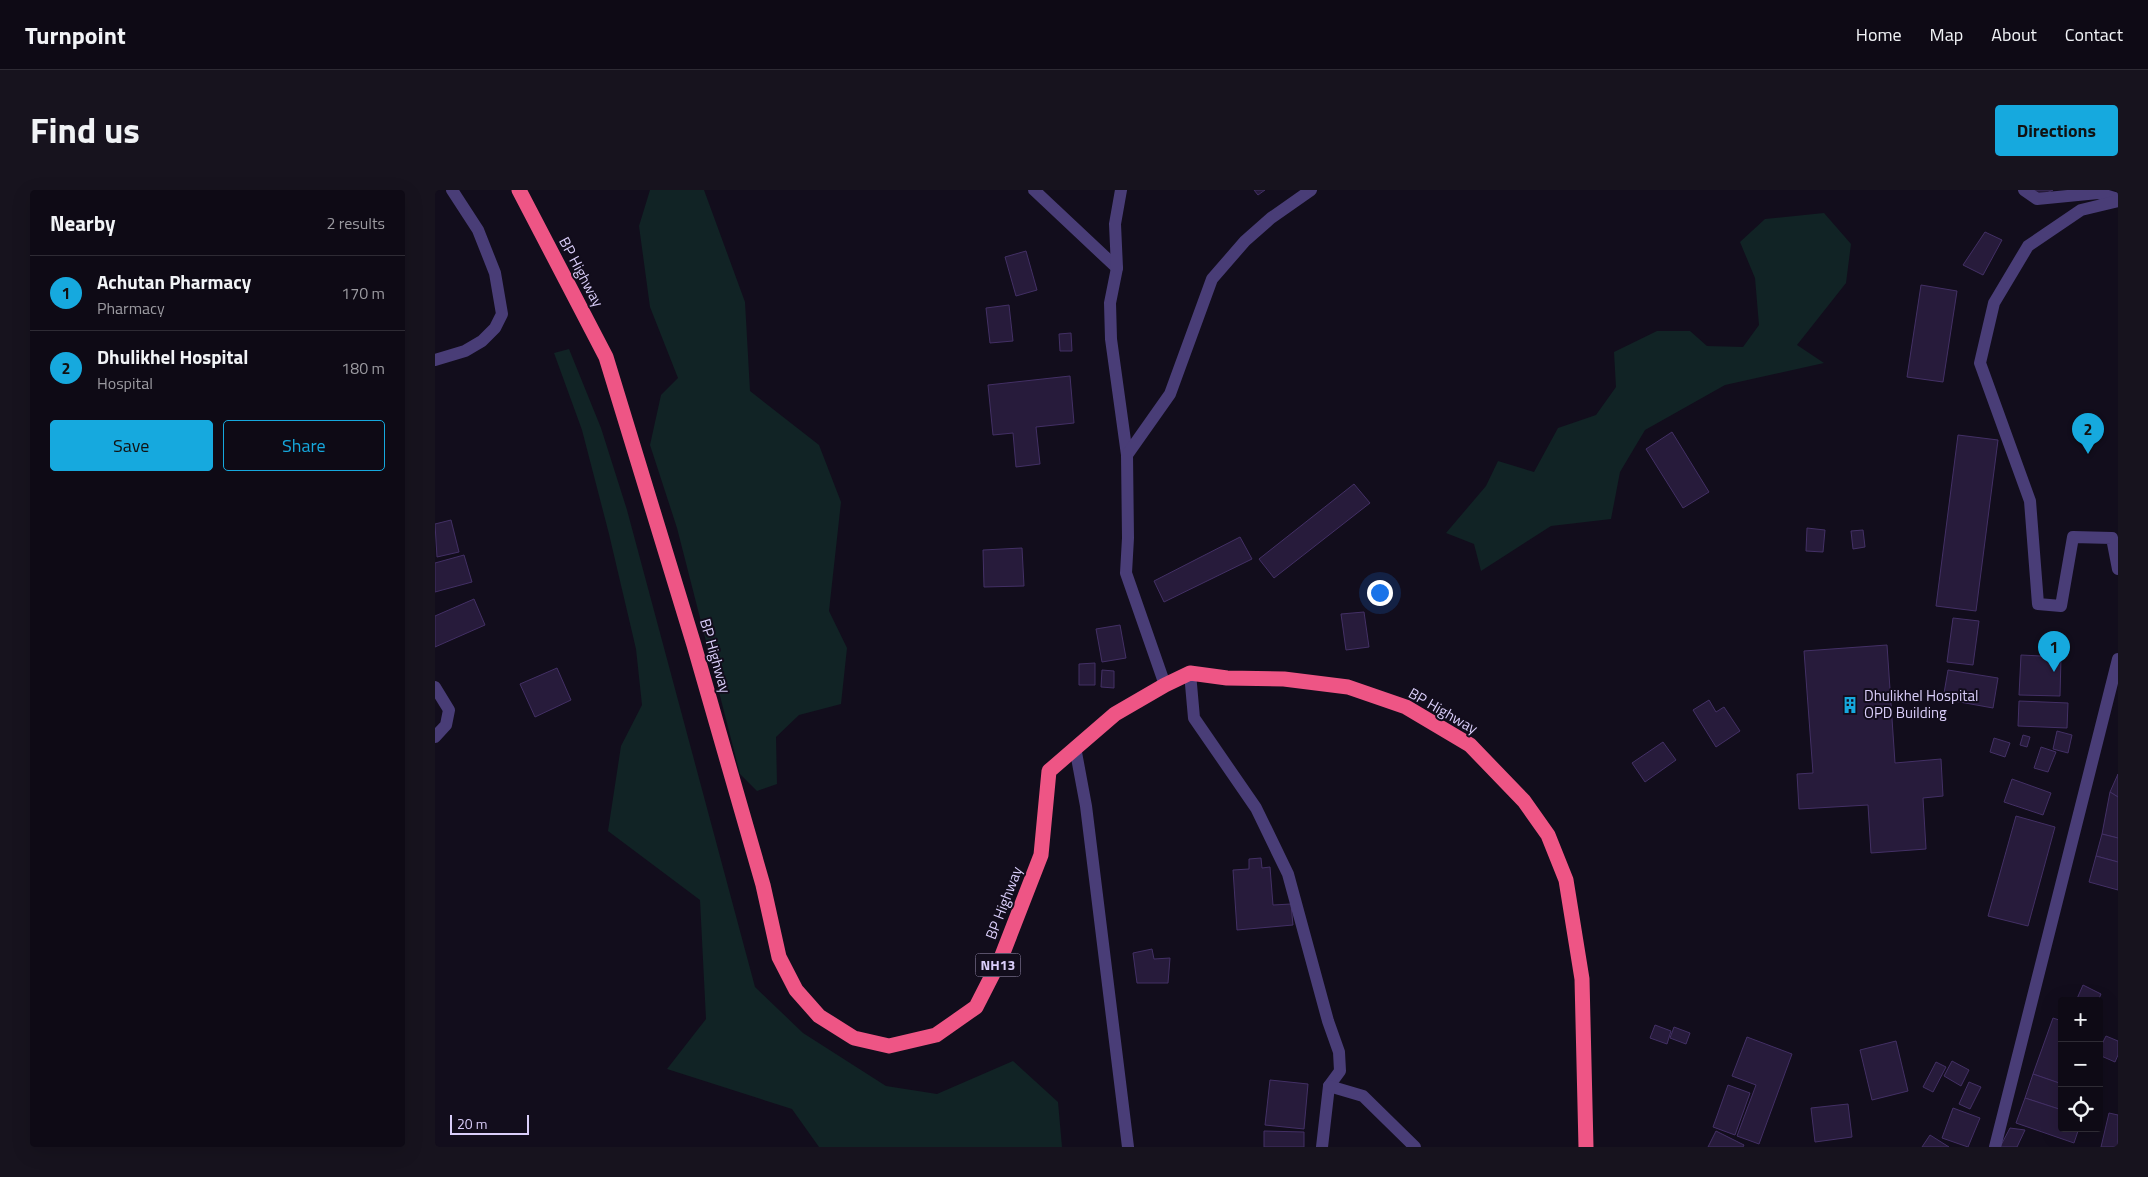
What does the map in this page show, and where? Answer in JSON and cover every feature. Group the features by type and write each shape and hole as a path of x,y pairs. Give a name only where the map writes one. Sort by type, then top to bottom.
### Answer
{"highway":[{"name":"BP Highway","path":"519,190 606,357 694,645 763,885 779,957 796,990 819,1016 854,1038 889,1046 936,1036 976,1007 1001,958 1041,855 1049,771 1115,714 1190,673 1227,678 1284,679 1348,687 1406,707 1470,745 1524,800 1548,835 1566,880 1582,979 1586,1147"}],"street":[{"path":"435,360 465,351 482,341 495,328 502,314 495,273 478,230 452,190"},
{"path":"1034,190 1117,268"},
{"path":"1121,190 1115,224 1117,268 1110,303 1111,339 1127,455 1129,538 1126,572 1165,685"},
{"path":"1127,455 1171,394 1213,279 1245,241 1271,218 1311,190"},
{"path":"2024,190 2037,199 2098,193 2118,200"},
{"path":"2118,200 2081,210 2028,246 1994,303 1980,363 2031,501 2038,604 2061,606 2073,537 2112,538 2118,569"},
{"path":"1995,1147 2118,659"},
{"path":"1190,673 1194,718 1256,808 1288,874 1328,1021 1339,1052 1340,1071 1329,1086 1322,1147"},
{"path":"435,687 449,710 445,726 435,737"},
{"path":"1075,747 1086,806 1128,1147"},
{"path":"1329,1086 1363,1096 1415,1147"}],"shaded area":[{"path":"650,190 704,190 745,302 750,391 819,445 841,502 829,611 847,648 841,704 799,715 776,737 777,784 757,791 740,774 677,528 650,445 661,395 678,378 650,307 639,226"},
{"path":"1824,213 1851,244 1846,283 1797,345 1824,363 1725,385 1645,430 1620,472 1611,519 1551,526 1481,571 1474,544 1446,533 1486,486 1498,461 1534,472 1558,428 1596,415 1616,387 1614,352 1657,331 1690,331 1707,346 1743,347 1759,325 1755,278 1740,242 1765,219"},
{"path":"569,349 601,428 627,510 755,987 803,1033 886,1086 937,1094 1013,1061 1058,1102 1062,1147 819,1147 792,1109 667,1069 706,1019 700,900 608,831 621,746 642,705 636,649 609,534 582,430 554,353"}],"building":[{"path":"1254,190 1265,190 1258,195"},
{"path":"2031,190 2053,190 2037,198"},
{"path":"1985,232 2002,240 1983,275 1963,265"},
{"path":"1026,251 1037,290 1016,296 1005,257"},
{"path":"1921,285 1957,291 1943,382 1907,377"},
{"path":"1009,305 1013,341 990,343 986,308"},
{"path":"1071,333 1072,351 1060,351 1059,334"},
{"path":"1070,376 1074,423 1036,427 1040,464 1016,467 1013,433 993,435 988,385"},
{"path":"1672,432 1709,492 1683,508 1646,449"},
{"path":"1958,435 1998,440 1976,611 1936,606"},
{"path":"1354,484 1370,503 1274,578 1259,559"},
{"path":"451,520 459,552 437,557 435,524"},
{"path":"1807,528 1825,530 1823,552 1806,551"},
{"path":"1863,530 1865,547 1853,549 1851,531"},
{"path":"1240,537 1252,559 1164,602 1154,581"},
{"path":"1022,548 1024,586 984,587 983,550"},
{"path":"464,555 472,582 435,592 435,563"},
{"path":"474,599 485,625 435,647 435,616"},
{"path":"1364,612 1369,647 1346,650 1341,614"},
{"path":"1953,618 1979,621 1973,665 1947,662"},
{"path":"1120,625 1126,658 1102,662 1096,629"},
{"name":"Dhulikhel Hospital OPD Building","path":"1887,645 1895,763 1941,759 1943,796 1923,798 1926,849 1871,853 1868,805 1799,809 1797,774 1813,773 1804,651"},
{"path":"2021,655 2061,657 2060,696 2019,695"},
{"path":"1095,663 1095,685 1079,685 1079,664"},
{"path":"557,668 571,700 535,717 520,684"},
{"path":"1102,670 1114,671 1114,688 1101,687"},
{"path":"1948,670 1998,678 1993,708 1943,699"},
{"path":"1709,700 1716,712 1724,707 1740,731 1716,747 1693,710"},
{"path":"2019,701 2068,703 2067,728 2018,726"},
{"path":"2057,731 2072,735 2068,753 2053,749"},
{"path":"2023,735 2030,737 2027,747 2020,745"},
{"path":"1994,738 2010,743 2005,757 1990,752"},
{"path":"1663,742 1676,760 1645,782 1632,763"},
{"path":"2041,747 2056,752 2048,772 2034,768"},
{"path":"2118,774 2118,797 2110,792"},
{"path":"2012,779 2051,793 2043,815 2004,802"},
{"path":"2110,792 2118,797 2118,838 2102,834"},
{"path":"2016,816 2055,827 2028,926 1988,916"},
{"path":"2102,834 2118,838 2118,862 2096,856"},
{"path":"2096,856 2118,862 2118,890 2089,882"},
{"path":"1261,858 1262,868 1270,867 1273,905 1291,904 1293,925 1237,930 1233,870 1249,869 1249,859"},
{"path":"1152,949 1154,959 1170,958 1168,983 1137,983 1133,953"},
{"path":"2083,985 2101,994 2100,997 2078,997"},
{"path":"2053,1018 2058,1020 2058,1083 2033,1074"},
{"path":"1655,1025 1671,1031 1667,1044 1650,1038"},
{"path":"1674,1027 1690,1033 1686,1044 1670,1038"},
{"path":"2106,1036 2118,1041 2118,1055 2115,1062 2103,1057 2103,1042"},
{"path":"1747,1037 1792,1054 1759,1144 1737,1136 1756,1085 1732,1076"},
{"path":"1896,1041 1908,1091 1872,1100 1860,1050"},
{"path":"1952,1061 1969,1070 1961,1086 1944,1076"},
{"path":"1936,1062 1946,1067 1933,1092 1923,1087"},
{"path":"2033,1074 2058,1083 2058,1109 2025,1098"},
{"path":"1270,1080 1308,1084 1304,1129 1265,1125"},
{"path":"1969,1082 1981,1087 1970,1109 1959,1104"},
{"path":"1728,1085 1750,1093 1735,1135 1713,1127"},
{"path":"2025,1098 2058,1109 2058,1132 2078,1132 2074,1143 2016,1123"},
{"path":"1848,1104 1852,1137 1815,1142 1811,1108"},
{"path":"1953,1108 1980,1118 1968,1147 1942,1138"},
{"path":"2109,1113 2118,1115 2118,1147 2101,1147"},
{"path":"2010,1128 2025,1130 2017,1147 2000,1147"},
{"path":"1264,1131 1304,1132 1304,1147 1264,1147"},
{"path":"1716,1131 1744,1145 1743,1147 1708,1147"},
{"path":"1930,1135 1949,1147 1922,1147"}],"place":[{"name":"Dhulikhel Hospital","path":"2088,454"},
{"name":"Achutan Pharmacy","path":"2054,672"},
{"name":"Dhulikhel Hospital OPD Building","path":"1850,705"}]}
